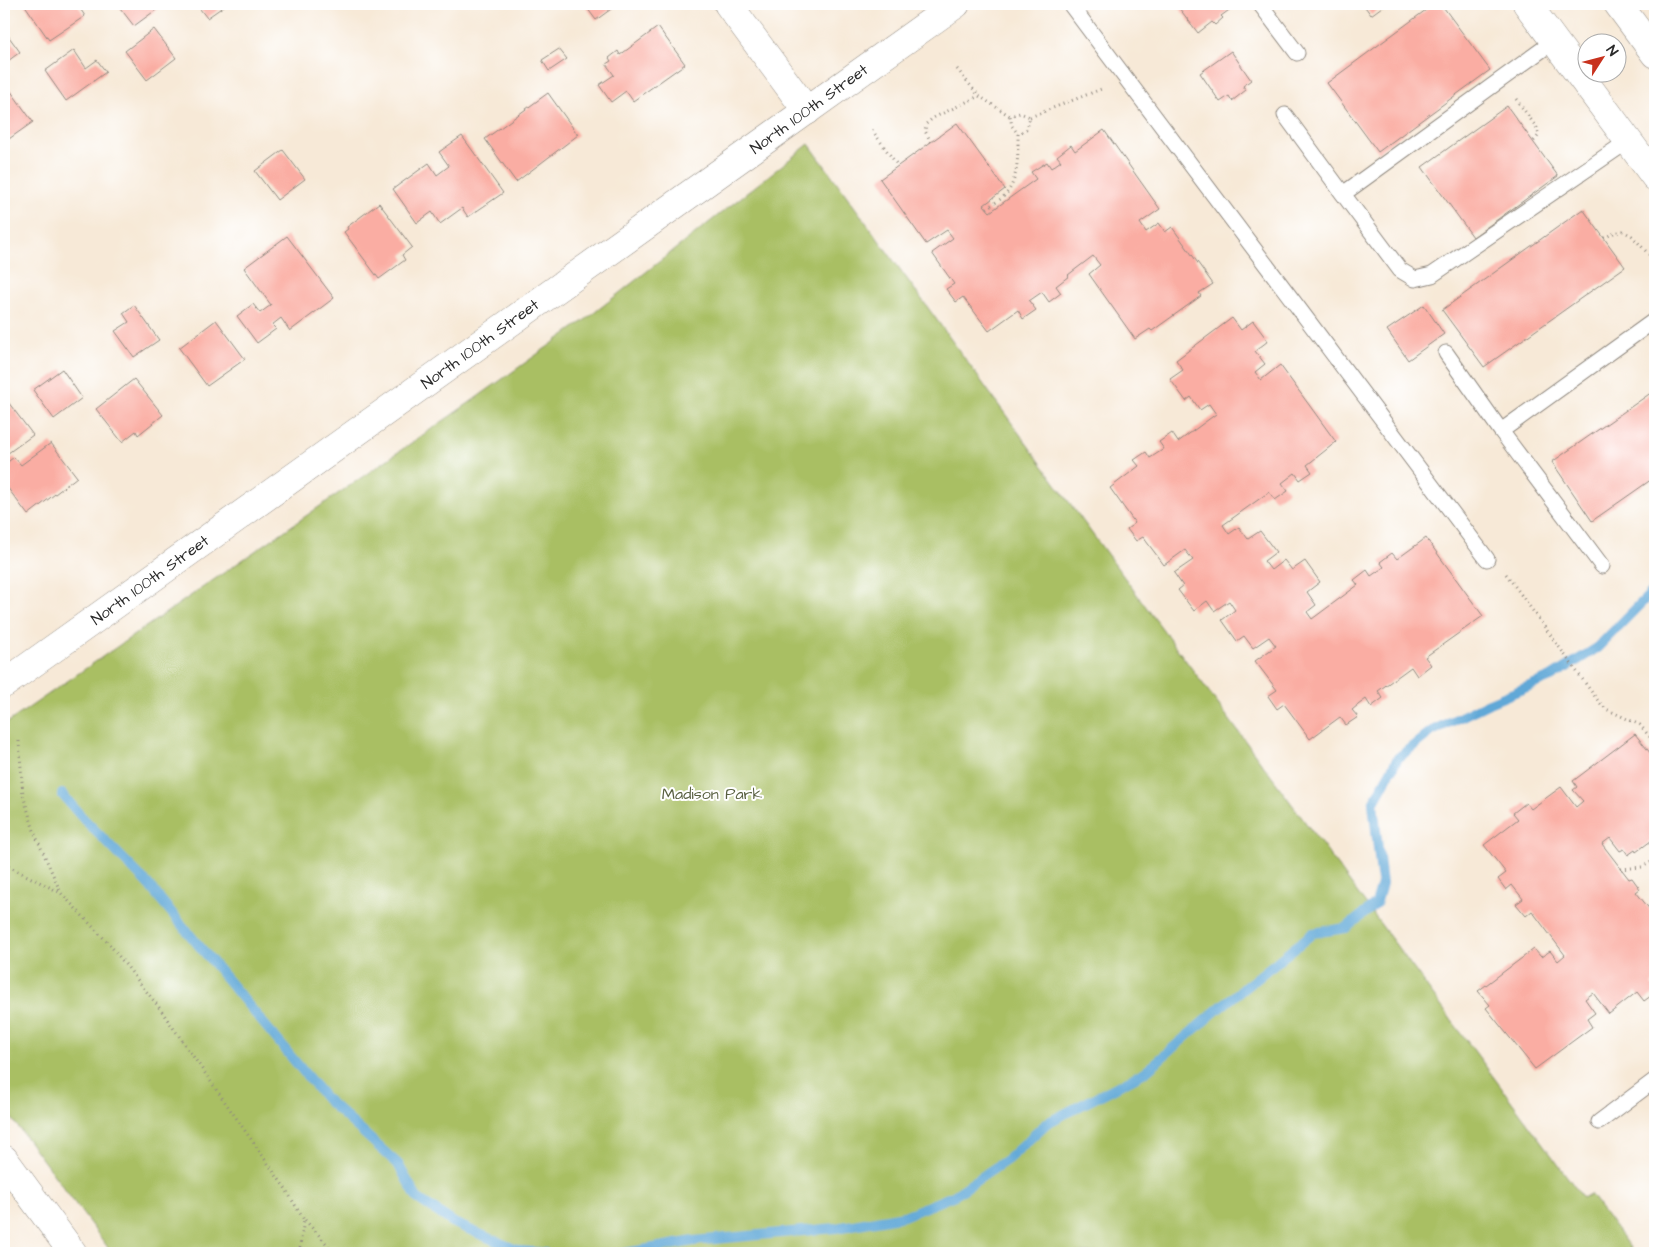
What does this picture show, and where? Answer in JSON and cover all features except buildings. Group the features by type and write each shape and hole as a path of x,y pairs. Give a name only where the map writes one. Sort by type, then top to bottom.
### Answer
{"street":[{"path":"728,4 807,111"},
{"name":"North 100th Street","path":"4,684 956,4"},
{"path":"1527,4 1655,177"},
{"path":"1618,4 1655,54"},
{"path":"4,1160 73,1253"}],"lane":[{"path":"1070,4 1488,559"},
{"path":"1260,4 1297,53"},
{"path":"1343,194 1554,40"},
{"path":"1285,115 1400,270 1415,279 1432,275 1628,141"},
{"path":"1502,431 1655,320"},
{"path":"1446,353 1602,566"},
{"path":"1599,1122 1655,1080"}],"path":[{"path":"957,69 979,96 1010,116 1012,126 1018,134 1018,154 1013,181 1006,194 987,208"},
{"path":"1010,116 1020,113 1030,117 1087,96 1126,78"},
{"path":"931,142 925,131 926,124 933,118 979,96"},
{"path":"1514,96 1537,128 1539,135 1533,142"},
{"path":"1018,134 1027,129 1030,117"},
{"path":"872,130 898,166"},
{"path":"1604,238 1623,231 1632,236 1655,261"},
{"path":"1488,559 1502,569 1599,702 1606,709 1640,725 1655,744"},
{"path":"19,741 24,795 35,834 61,893 110,946 158,1006 242,1124 304,1220 334,1253"},
{"path":"1621,869 1642,867 1655,860"},
{"path":"4,864 61,893"},
{"path":"299,1253 304,1220"}],"green space":[{"name":"Madison Park","path":"809,144 1093,535 1583,1198 1590,1194 1634,1253 112,1253 4,1108 4,725 469,403 585,320"}],"waterway":[{"path":"625,1253 694,1241 836,1228 904,1216 955,1195 1008,1159 1047,1123 1145,1072 1218,1009 1313,933 1346,928 1376,904 1382,884 1373,803 1398,758 1432,731 1489,703 1551,677 1597,648 1655,589"},
{"path":"62,794 147,883 327,1100 398,1164 417,1198 454,1223 519,1251 545,1253"}]}
